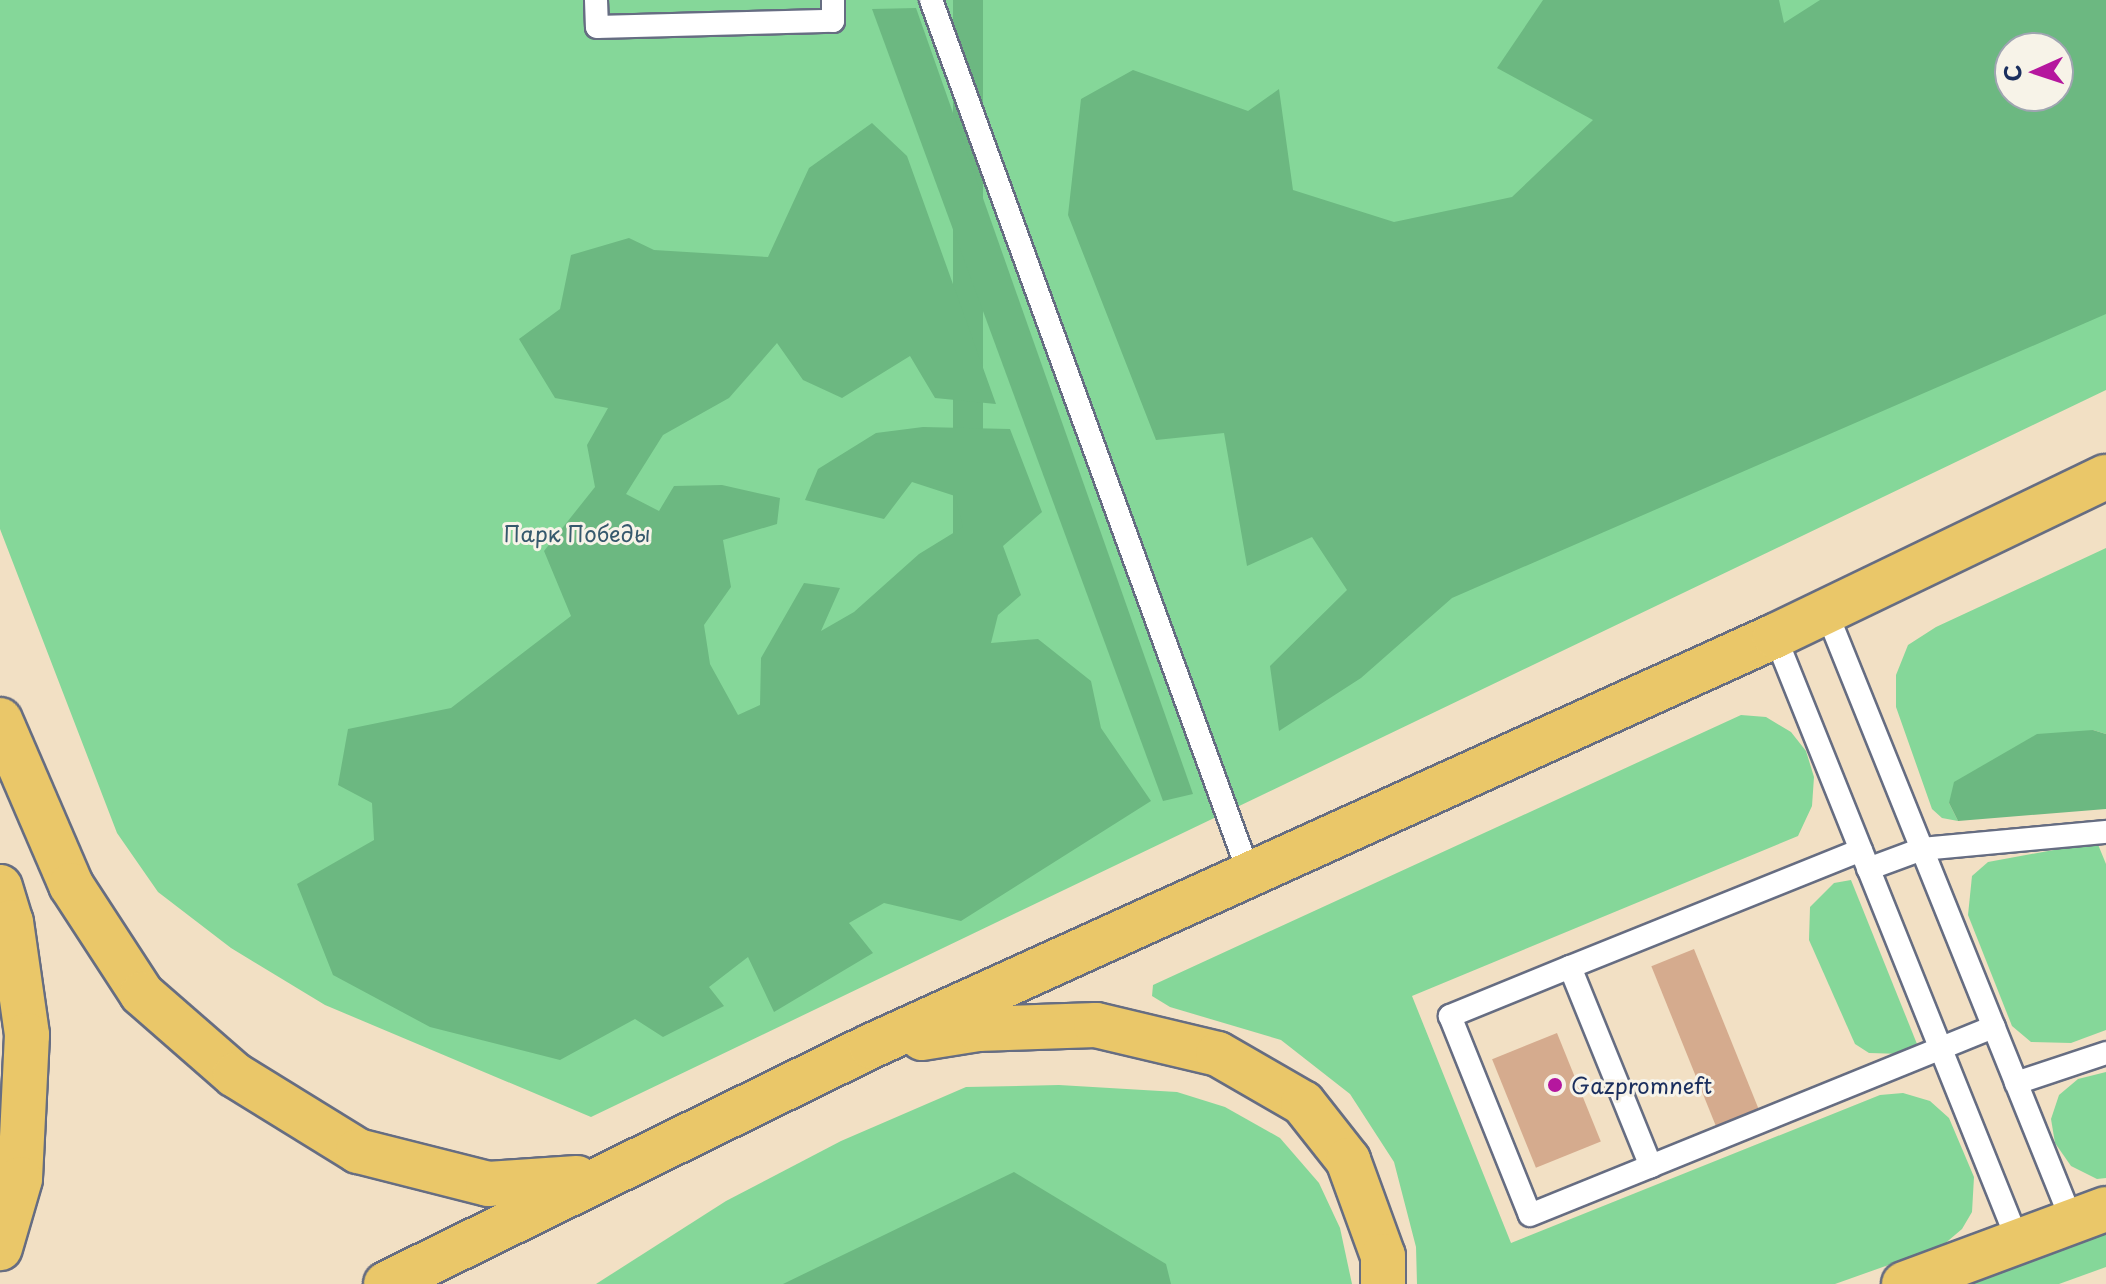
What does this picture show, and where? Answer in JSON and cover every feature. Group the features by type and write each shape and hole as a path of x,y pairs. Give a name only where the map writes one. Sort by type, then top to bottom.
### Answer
{"main road":[{"path":"386,1284 596,1177 871,1046 1775,636 2106,477"},
{"path":"0,720 71,885 142,994 235,1075 358,1151 488,1184 596,1177"},
{"path":"0,887 11,922 27,1035 20,1179 0,1248"},
{"path":"871,1046 978,1029 1096,1025 1218,1054 1303,1103 1348,1160 1383,1256 1383,1284"},
{"path":"1904,1284 2089,1215"}],"lane":[{"path":"596,0 597,27 833,21 833,0"},
{"path":"931,0 1249,873"},
{"path":"1826,611 2016,1083 2089,1215"},
{"path":"1775,636 2018,1241"},
{"path":"1994,1027 1530,1215 1450,1016 1570,967 1865,860 1922,849 2106,832"},
{"path":"1570,967 1651,1166"},
{"path":"2016,1083 2106,1053"}],"green space":[{"name":"Парк Победы","path":"0,0 2106,0 2106,390 591,1117 325,1005 231,948 158,892 117,833 0,529"},
{"path":"953,0 983,0 983,808 953,808"},
{"path":"1543,0 1779,0 1784,23 1820,0 2106,0 2106,314 1452,598 1361,678 1279,731 1270,666 1347,590 1312,537 1247,566 1224,433 1156,440 1068,215 1081,99 1133,70 1248,111 1279,89 1293,190 1394,222 1512,197 1593,120 1497,68"},
{"path":"916,8 1193,794 1163,801 872,9"},
{"path":"872,123 907,156 996,404 935,398 910,356 842,398 803,380 777,343 729,398 663,435 626,494 659,511 674,486 722,485 780,498 777,524 723,540 731,587 704,625 710,664 738,715 760,705 761,658 804,583 840,588 821,631 854,612 919,554 963,527 955,496 912,482 884,519 805,500 818,469 876,433 923,427 1010,429 1042,512 1003,546 1021,595 998,615 991,643 1038,639 1091,681 1101,728 1151,801 961,921 884,903 849,923 873,953 774,1012 748,957 709,987 724,1006 663,1037 635,1019 560,1060 430,1027 333,975 297,884 374,840 372,803 338,785 348,729 451,708 571,616 544,551 595,487 587,445 608,408 555,398 519,339 560,309 571,255 629,238 654,250 768,257 809,168"},
{"path":"2106,548 2106,734 2093,730 1949,803 1958,821 1942,818 1932,809 1896,707 1896,675 1908,645 1936,627"},
{"path":"1741,715 1766,717 1791,732 1806,751 1814,777 1812,806 1798,836 1412,996 1511,1243 1880,1095 1903,1093 1930,1101 1949,1118 1974,1177 1972,1212 1962,1229 1942,1246 1835,1284 1417,1284 1416,1247 1394,1162 1350,1094 1281,1040 1170,1007 1152,996 1153,985"},
{"path":"2093,730 2106,734 2106,809 1958,821 1949,803 1954,782 2037,734"},
{"path":"2097,842 2106,864 2106,1030 2071,1043 2031,1042 2012,1026 1968,915 1972,876 1988,862"},
{"path":"1851,880 1917,1044 1903,1054 1869,1053 1855,1044 1809,940 1810,907 1834,883"},
{"path":"2106,1072 2106,1178 2097,1179 2071,1166 2055,1143 2051,1119 2059,1095 2078,1079"},
{"path":"1059,1085 1177,1092 1225,1107 1280,1138 1319,1183 1340,1228 1352,1284 596,1284 726,1201 841,1141 966,1087"},
{"path":"1014,1172 1166,1264 1171,1284 783,1284"},
{"path":"2106,1233 2106,1267 2059,1284 1965,1284"}],"building":[{"path":"1694,949 1758,1108 1716,1126 1651,966"},
{"path":"1557,1033 1601,1141 1536,1168 1492,1059"}],"place":[{"name":"Gazpromneft","path":"1555,1085"}]}
